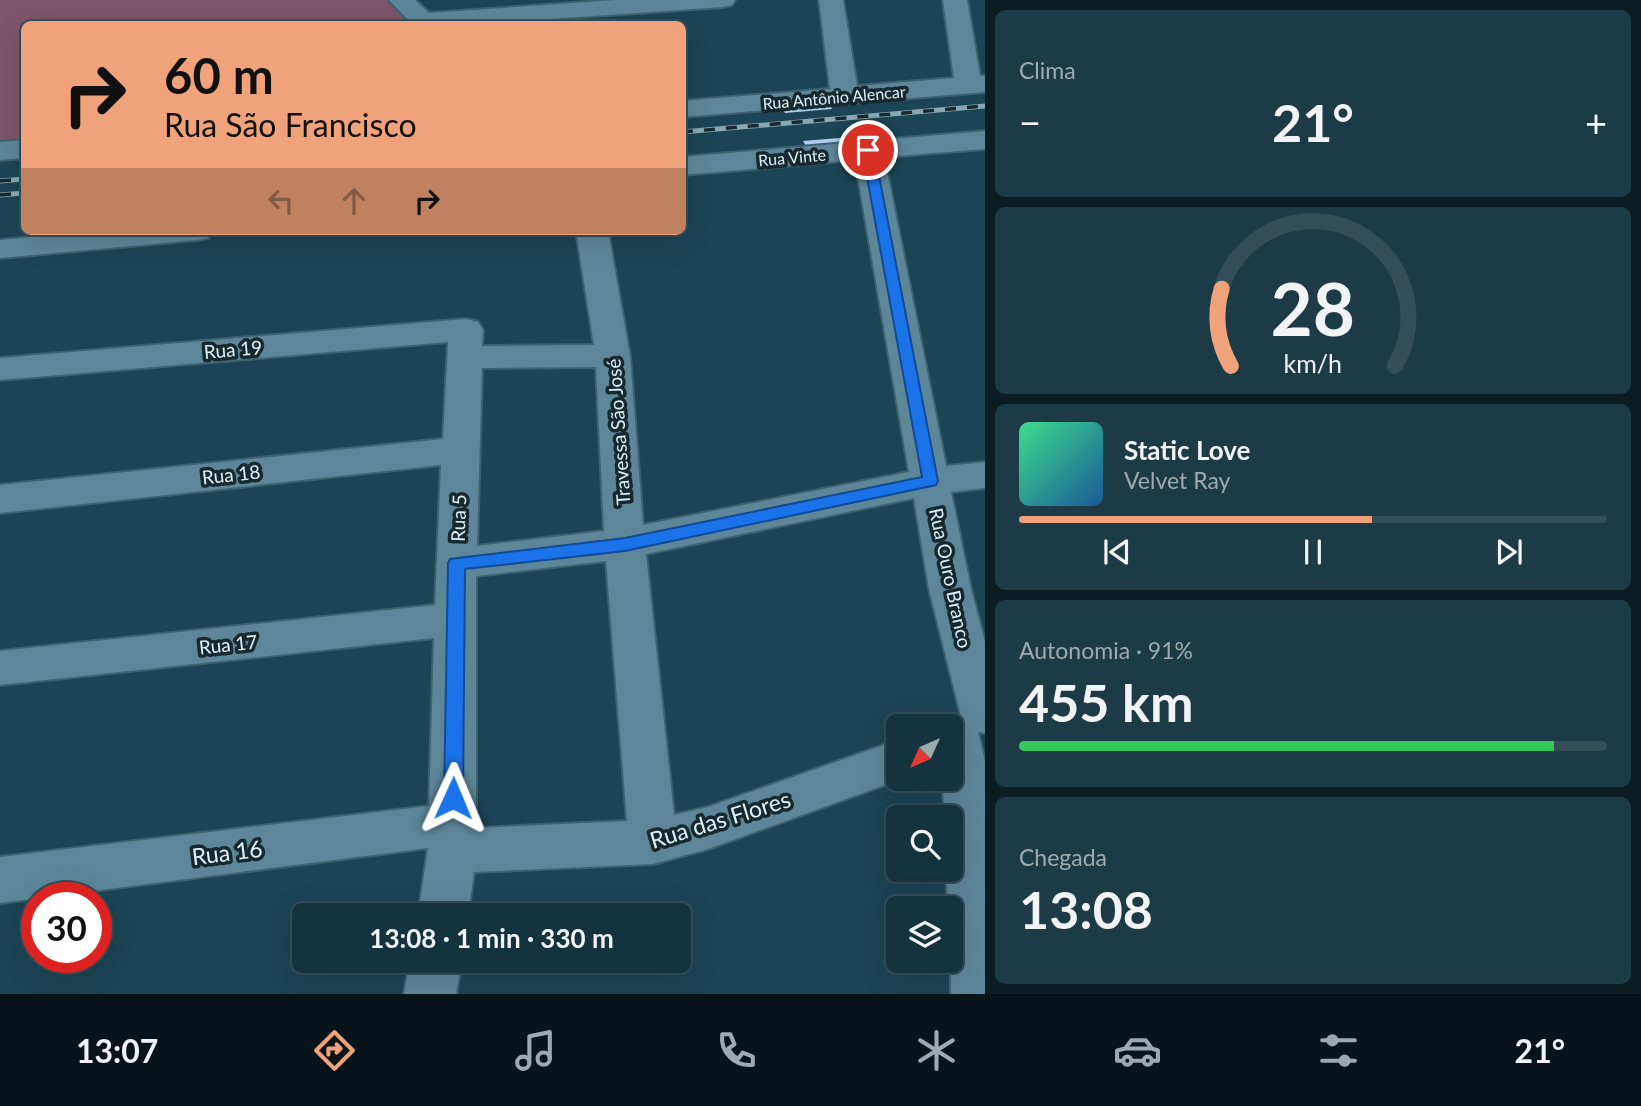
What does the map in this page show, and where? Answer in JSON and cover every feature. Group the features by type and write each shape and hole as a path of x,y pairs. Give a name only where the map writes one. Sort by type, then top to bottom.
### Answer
{"street":[{"path":"401,0 423,21"},
{"path":"831,0 845,96"},
{"path":"955,0 976,84"},
{"path":"451,21 708,1"},
{"name":"Rua Antônio Alencar","path":"686,109 976,84"},
{"name":"Rua Vinte","path":"686,166 985,140"},
{"path":"0,151 21,149"},
{"name":"Rua Ouro Branco","path":"868,150 950,589 969,727 967,792 977,994"},
{"path":"0,249 153,235"},
{"name":"Travessa São José","path":"593,235 613,356 625,544 653,842"},
{"name":"Rua 19","path":"0,369 466,343 613,356"},
{"name":"Rua 5","path":"445,903 453,837 456,563 466,343"},
{"name":"Rua 18","path":"0,499 461,450"},
{"path":"456,563 625,544 930,481 985,475"},
{"name":"Rua 17","path":"0,668 456,619"},
{"name":"Rua das Flores","path":"453,837 653,842 708,828 886,764"},
{"name":"Rua 16","path":"0,880 453,837"},
{"path":"430,994 434,973"}],"shaded area":[{"path":"0,0 407,0 429,21 21,21 21,148 0,151"}],"building":[{"path":"829,103 832,109 785,113 781,107"},
{"path":"851,137 855,144 807,148 803,141"}],"railway":[{"path":"686,132 985,106"},
{"path":"0,181 21,179"},
{"path":"0,195 21,193"}],"route":[{"path":"453,798 456,563 625,544 930,481 868,150"}]}
